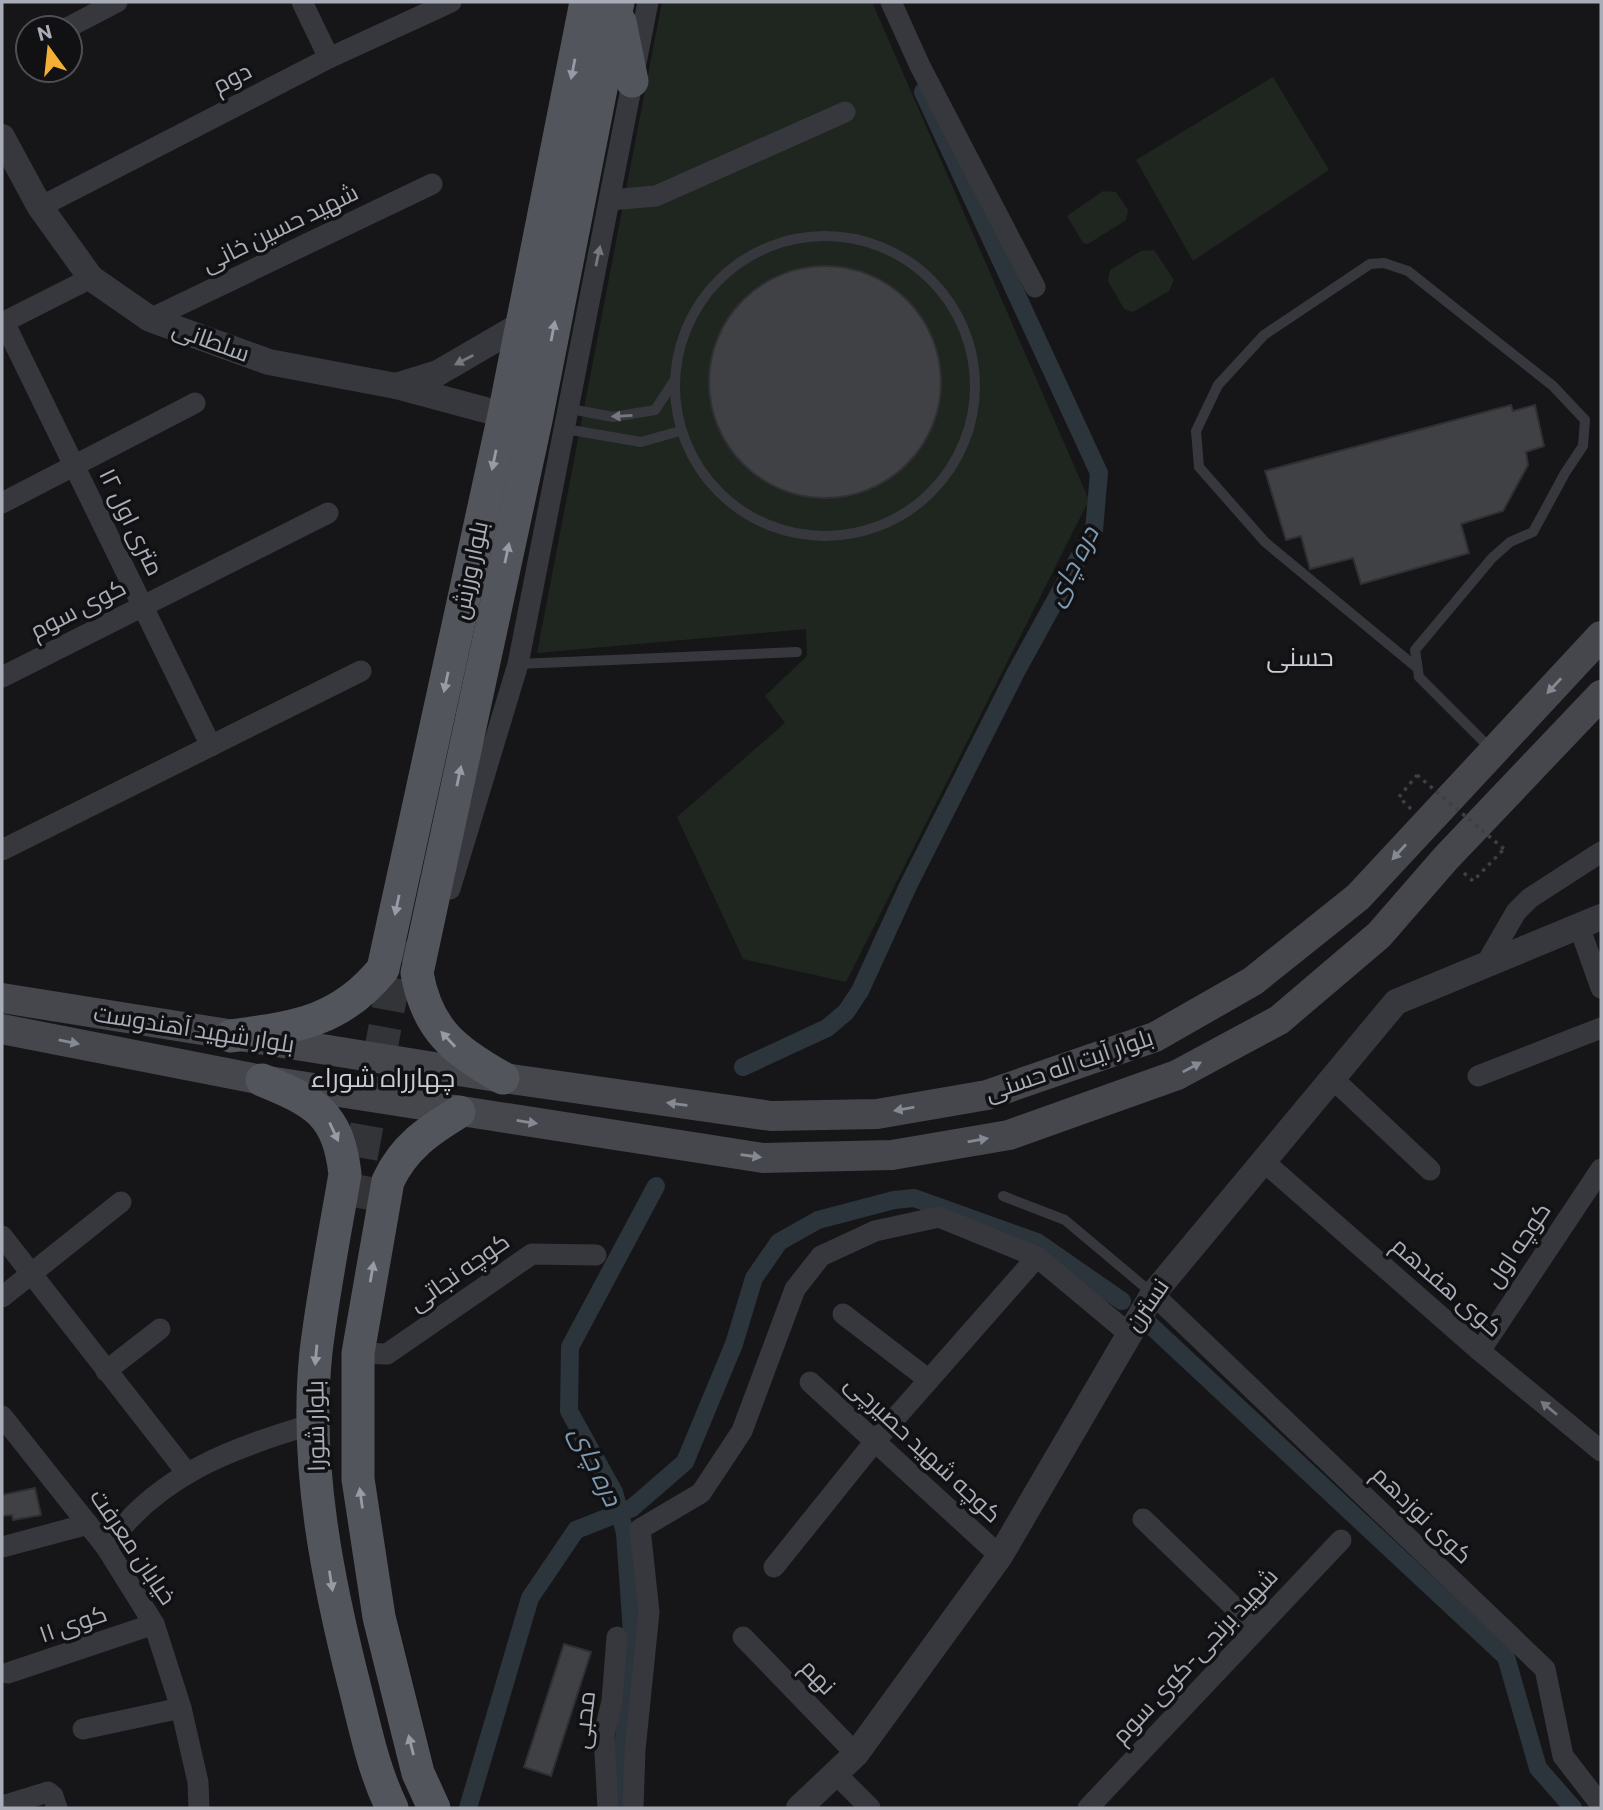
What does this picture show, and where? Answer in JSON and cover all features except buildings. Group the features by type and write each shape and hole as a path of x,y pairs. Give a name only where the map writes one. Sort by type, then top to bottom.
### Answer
{"main road":[{"path":"617,3 632,81"},
{"name":"بلوار ورزش","path":"383,969 534,417 522,324 617,3"},
{"name":"بلوار ورزش","path":"503,1078 471,1060 435,1024 422,1000 417,973 534,417 617,3"},
{"name":"بلوار آیت اله حسنی","path":"386,1060 771,1116 877,1114 987,1095 1057,1073 1155,1037 1253,981 1358,897 1601,636"},
{"name":"بلوار آیت اله حسنی","path":"379,1099 762,1158 892,1155 1009,1135 1072,1115 1177,1075 1279,1020 1379,934 1446,858 1601,695"},
{"path":"383,969 386,979 398,987 412,982 417,973"},
{"path":"231,1036 300,1026 325,1017 368,989 383,969"},
{"name":"بلوار شهید آهندوست","path":"2,998 386,1060"},
{"name":"بلوار شهید آهندوست","path":"2,1029 262,1080 379,1099"},
{"path":"342,1093 349,1054"},
{"path":"417,1105 423,1066"},
{"name":"بلوار شورا","path":"262,1080 304,1097 321,1110 333,1127 342,1150 345,1174 316,1353 313,1424 316,1479 337,1620 378,1779 392,1808"},
{"name":"بلوار شورا","path":"434,1808 418,1773 379,1617 358,1479 358,1353 388,1181 397,1161 414,1142 459,1112"},
{"path":"345,1174 362,1163 371,1161 381,1165 388,1181"}],"street":[{"path":"84,19 117,2"},
{"path":"302,2 328,58"},
{"name":"دوم","path":"40,207 328,58 451,2"},
{"path":"891,2 920,66 1035,287"},
{"path":"425,934 439,925 518,664 534,417 610,200 632,81"},
{"path":"610,200 656,196 845,113"},
{"name":"سلطانی","path":"2,138 40,207 91,278 150,319 269,362 396,386 534,417"},
{"name":"شهید حسین خانی","path":"150,319 432,184"},
{"path":"3,322 91,278"},
{"name":"۱۲ متری اول","path":"3,322 211,746"},
{"path":"396,386 438,373 522,324"},
{"path":"2,503 195,403"},
{"name":"کوی سوم","path":"2,677 328,513"},
{"path":"2,850 362,671"},
{"path":"1486,964 1516,912 1530,898 1601,852"},
{"path":"1590,922 1601,988"},
{"name":"نسترن","path":"799,1808 837,1775 856,1754 1000,1556 1153,1294 1396,1002 1590,922"},
{"path":"1478,1076 1601,1028"},
{"path":"1332,1079 1430,1170"},
{"name":"کوی هفدهم","path":"1262,1160 1480,1351 1601,1451"},
{"name":"کوچه اول","path":"1480,1351 1593,1198 1601,1169"},
{"path":"2,1297 121,1202"},
{"path":"634,1808 635,1750 649,1612 640,1529 701,1493 742,1431 795,1289 821,1256 875,1231 939,1217 1037,1257 1128,1333"},
{"path":"2,1236 187,1473"},
{"name":"کوچه نجاتی","path":"358,1353 387,1354 532,1254 596,1255"},
{"path":"774,1567 876,1440 1037,1257"},
{"name":"کوی نوزدهم","path":"1153,1294 1545,1669 1563,1756 1601,1805"},
{"path":"843,1314 929,1380"},
{"path":"106,1371 160,1329"},
{"name":"کوچه شهید حصیرچی","path":"810,1382 1000,1556"},
{"name":"خیابان معرفت","path":"2,1416 106,1547 154,1624 181,1708 198,1782 199,1808"},
{"path":"106,1547 127,1518 187,1473 245,1444 313,1424"},
{"path":"1143,1519 1257,1629"},
{"path":"2,1547 88,1524"},
{"name":"شهید برنجی-کوی سوم","path":"1088,1808 1341,1540"},
{"name":"کوی ۱۱","path":"8,1673 154,1624"},
{"name":"محبی","path":"608,1808 604,1735 612,1702 617,1637"},
{"name":"نهم","path":"743,1637 856,1754"},
{"path":"83,1729 181,1708"},
{"path":"837,1775 870,1808"},
{"path":"2,1806 42,1793 55,1802"}],"lane":[{"path":"845,236 894,251 934,281 963,322 976,370 973,419 955,465 922,502 880,527 831,537 782,531 738,509 702,475 680,431 674,381 684,332 710,289 748,256 795,238 845,236"},
{"path":"1416,667 1265,542 1199,467 1196,431 1218,384 1264,335 1370,264 1384,263 1408,271 1553,386 1585,420 1583,446 1564,473 1533,532 1510,542 1492,558 1415,650 1419,677 1493,751"},
{"path":"534,417 576,410 613,417 655,410 674,381"},
{"path":"534,417 571,430 641,442 680,431"},
{"path":"518,664 797,652"},
{"path":"1003,1196 1065,1220 1153,1294"}],"path":[{"path":"1399,797 1417,775 1504,849 1473,881"}],"shaded area":[{"path":"662,2 872,2 1089,500 846,982 743,959 677,817 785,723 765,696 807,656 806,629 537,653"},
{"path":"1273,77 1329,170 1193,261 1136,160"},
{"path":"1103,191 1116,192 1128,210 1126,220 1088,244 1083,243 1067,216"},
{"path":"1154,250 1174,280 1169,291 1133,312 1124,309 1108,281 1110,270 1141,251"}],"waterway":[{"name":"دره چای","path":"743,1067 827,1028 846,1012 860,991 908,886 1016,672 1094,530 1099,473 923,92"},
{"name":"دره چای","path":"622,1808 621,1761 634,1661 625,1533 614,1492 569,1411 570,1347 656,1186"},
{"path":"468,1808 530,1598 576,1530 632,1508 685,1462 734,1344 754,1278 779,1242 818,1220 894,1200 914,1198 1037,1242 1122,1301"},
{"path":"1147,1322 1506,1657 1538,1768 1573,1808"}],"tunnel":[{"path":"352,1207 401,940"}],"district":[{"name":"حسنی","path":"1300,657"},
{"name":"چهارراه شوراء","path":"383,1078"}]}
